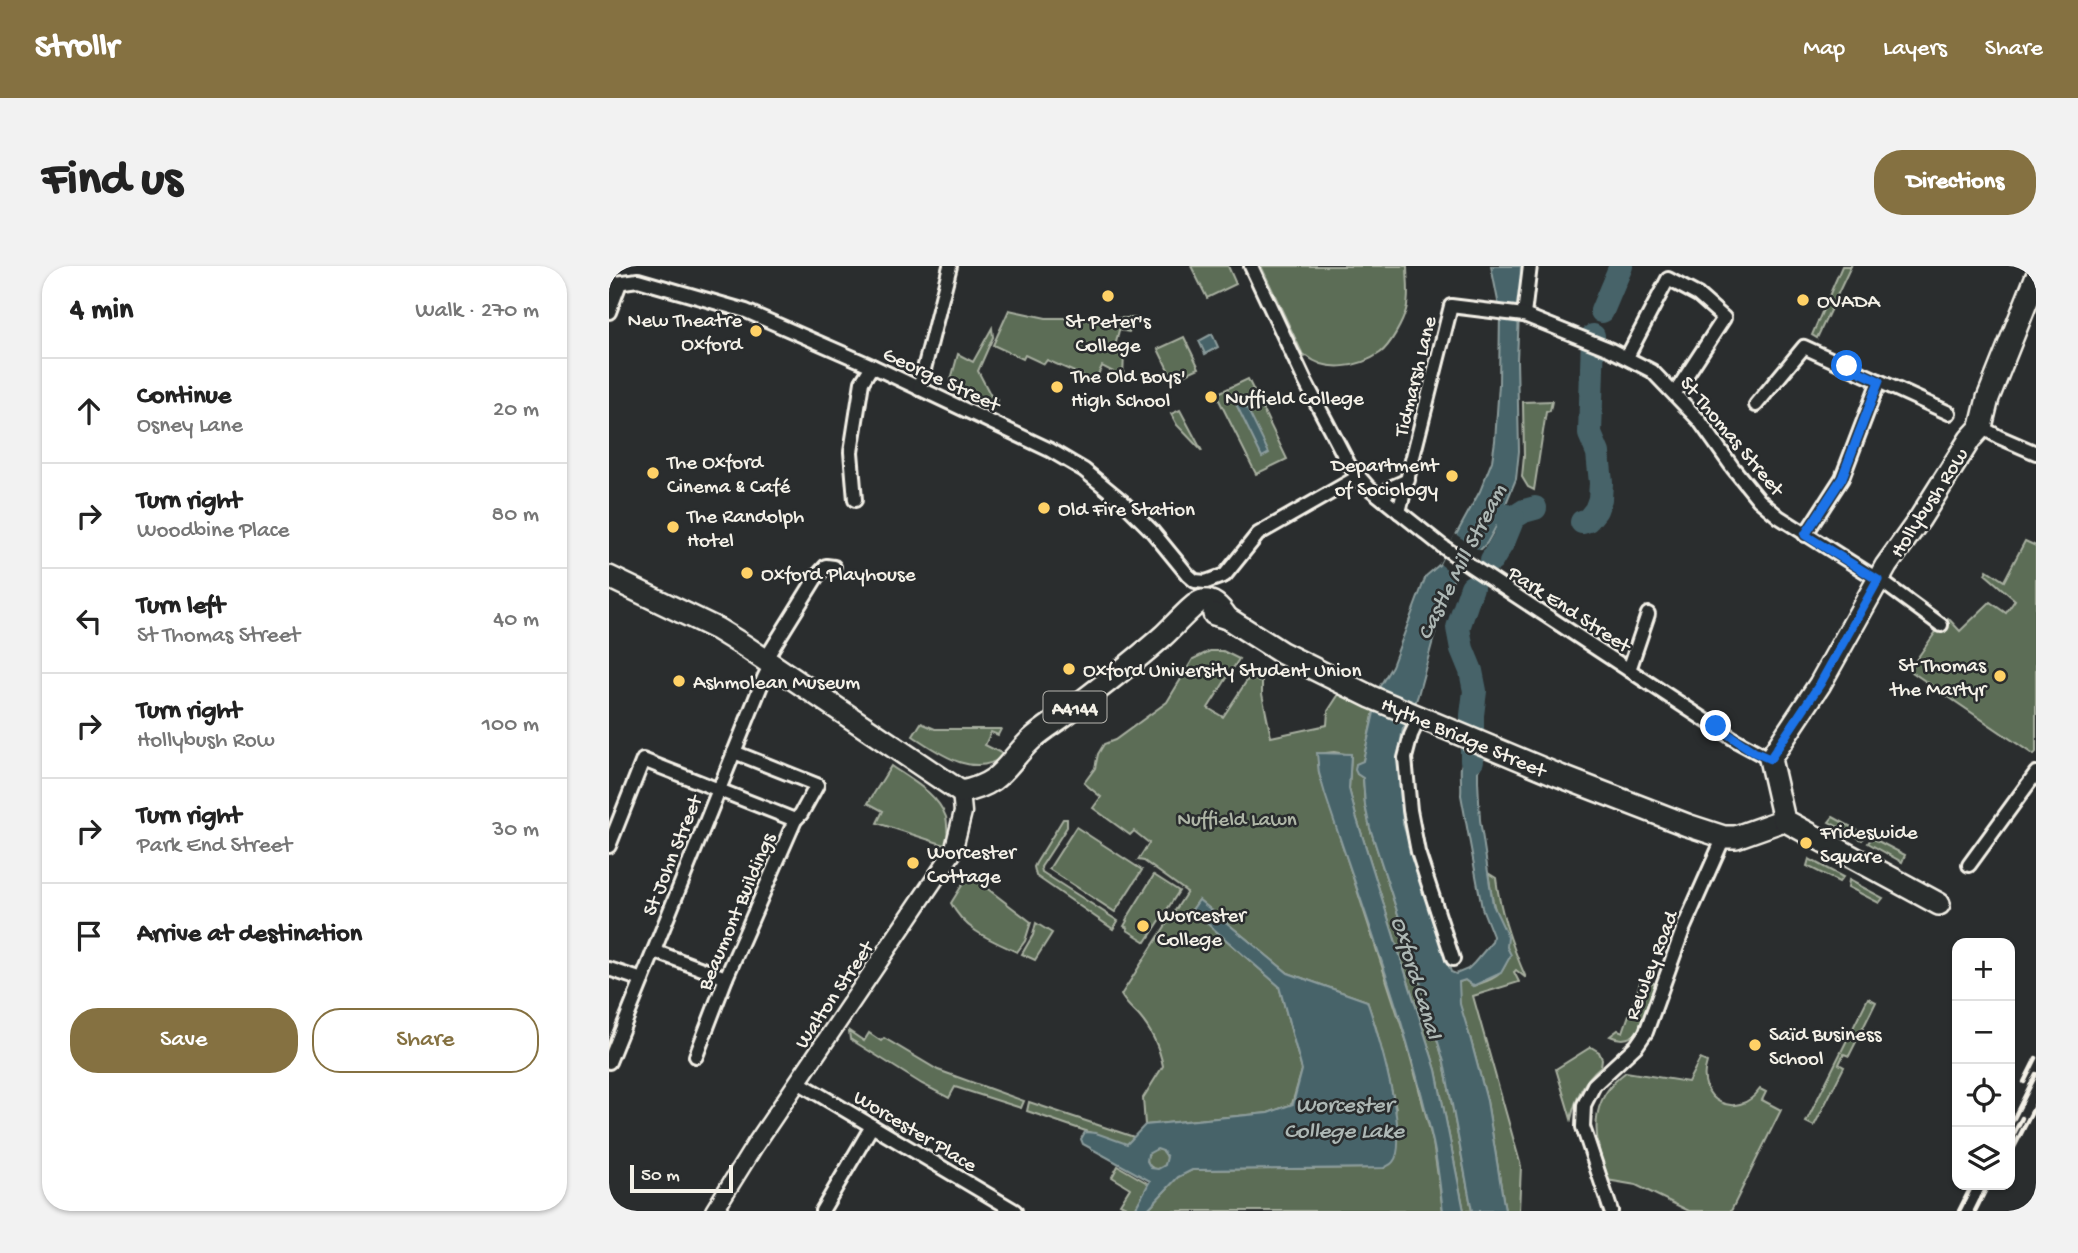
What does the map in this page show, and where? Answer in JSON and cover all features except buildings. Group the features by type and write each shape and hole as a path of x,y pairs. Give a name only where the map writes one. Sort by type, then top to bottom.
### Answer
{"main road":[{"path":"1981,427 1988,398 2036,278"},
{"name":"Hollybush Row","path":"1770,759 1820,684 1878,580 1970,439 1981,427"},
{"path":"609,577 717,629 961,792"},
{"name":"Hythe Bridge Street","path":"961,792 984,785 1004,772 1032,739 1142,654 1186,615 1206,612 1227,618 1282,653 1371,697 1474,741 1717,835"},
{"path":"1770,759 1784,820 1940,904"},
{"path":"1717,835 1747,835 1784,820"}],"street":[{"path":"919,389 950,266"},
{"name":"Park End Street","path":"1251,266 1305,381 1358,477 1442,546 1471,566 1737,741 1770,759"},
{"path":"1522,315 1529,266"},
{"path":"1627,357 1668,279 1698,295 1724,318 1675,393"},
{"name":"George Street","path":"614,284 638,280 744,311 872,366 1050,450 1084,470 1123,502 1195,581 1206,582 1225,575 1258,534 1358,477"},
{"path":"609,312 614,284"},
{"name":"Tidmarsh Lane","path":"1399,512 1451,306 1522,315"},
{"name":"St Thomas Street","path":"1522,315 1581,336 1652,371 1699,420 1759,500 1805,535 1878,580 1941,625"},
{"path":"1756,405 1804,347 1949,413"},
{"path":"855,500 851,452 862,383 872,366"},
{"path":"1805,535 1842,478 1879,381"},
{"path":"1981,427 2036,453"},
{"path":"1383,499 1390,488 1408,480"},
{"name":"St John Street","path":"609,1062 764,678 768,662 817,576 826,566 834,567"},
{"path":"1629,670 1648,614"},
{"path":"1418,717 1405,758 1410,810 1418,852 1453,959"},
{"path":"734,752 817,785 795,820"},
{"name":"Beaumont Buildings","path":"609,846 643,760 795,820 726,978 696,1056"},
{"path":"1969,865 2036,773"},
{"name":"Walton Street","path":"714,1211 953,852 963,812 961,792"},
{"name":"Rewley Road","path":"1611,1211 1583,1127 1584,1105 1594,1085 1646,1032 1717,835"},
{"path":"654,951 726,978"},
{"path":"609,969 642,980"},
{"name":"Worcester Place","path":"798,1082 1015,1211"},
{"path":"822,1211 872,1126"}],"green space":[{"path":"1191,266 1228,266 1236,284 1207,298"},
{"path":"1261,266 1407,266 1408,300 1404,315 1384,350 1372,358 1353,365 1324,365 1304,357"},
{"path":"1842,266 1851,266 1817,338 1812,335"},
{"path":"1009,310 1046,318 1137,318 1129,332 1119,330 1114,351 1124,354 1123,377 1102,366 1095,381 1047,360 1044,364 1025,355 1023,359 993,345"},
{"path":"992,328 993,337 978,371 991,396 998,400 995,408 949,387 958,354 973,362"},
{"path":"1184,337 1199,368 1173,380 1158,349"},
{"path":"1248,379 1287,459 1256,474 1216,394"},
{"path":"1552,401 1550,411 1546,412 1534,490 1528,487 1522,477 1523,402"},
{"path":"1180,410 1202,451 1177,425 1171,414"},
{"path":"2025,541 2036,546 2034,755 1909,670 1948,618 1960,631 1990,602 2006,613 2015,600 1985,574 1987,570 2004,581"},
{"name":"Nuffield Lawn","path":"1210,651 1223,651 1239,659 1208,708 1223,717 1250,676 1259,682 1262,678 1262,694 1271,737 1327,725 1328,711 1339,694 1374,711 1363,761 1357,774 1363,778 1370,828 1444,1062 1472,1211 1464,1211 1436,1070 1356,816 1349,789 1351,755 1334,752 1318,754 1319,773 1406,1040 1433,1142 1443,1211 1146,1211 1178,1177 1192,1170 1384,1168 1396,1108 1367,1001 1288,973 1199,900 1192,910 1279,986 1302,1070 1292,1104 1268,1113 1145,1125 1143,1098 1163,1066 1151,1033 1121,995 1187,892 1144,861 1138,860 1149,843 1134,831 1130,835 1093,808 1101,797 1084,783 1095,768 1098,754 1104,744 1115,740 1167,702 1193,659"},
{"path":"921,723 935,729 1001,729 998,735 991,732 985,745 1005,755 981,765 957,761 913,736"},
{"path":"891,766 923,788 942,808 947,820 948,846 877,823 883,811 868,803"},
{"path":"1833,817 1866,835 1862,840 1829,822"},
{"path":"1063,819 1067,819 1067,827 1041,867 1042,872 1118,921 1113,929 1036,876 1034,867"},
{"path":"1076,827 1142,870 1115,912 1049,869"},
{"path":"1872,838 1905,855 1902,862 1868,843"},
{"path":"1809,859 1843,877 1839,882 1807,866"},
{"path":"1488,873 1496,878 1507,929 1526,978 1516,970 1514,972 1519,982 1473,996 1521,1166 1519,1211 1505,1211 1487,1101 1459,1004 1459,982 1465,980 1473,986 1490,980 1499,974 1507,959 1506,941 1494,906"},
{"path":"1154,875 1179,891 1146,942 1124,926"},
{"path":"971,876 1031,922 1025,941 1017,952 979,933 963,920 951,903 966,879"},
{"path":"1849,880 1883,898 1879,903 1848,887"},
{"path":"1036,923 1052,933 1035,960 1022,954 1033,935"},
{"path":"1641,980 1657,984 1643,1024 1630,1037 1621,1039 1610,1036 1618,1030 1623,1032"},
{"path":"1868,998 1876,1002 1849,1056 1844,1054 1839,1064 1844,1067 1814,1126 1806,1122"},
{"path":"849,1031 864,1041 869,1033 881,1041 884,1038 938,1070 1024,1101 1021,1108 955,1087 949,1098 850,1039"},
{"path":"1591,1047 1599,1052 1601,1066 1581,1090 1571,1119 1556,1069"},
{"path":"1700,1059 1707,1062 1707,1087 1712,1096 1720,1102 1740,1104 1751,1099 1760,1089 1766,1092 1762,1100 1781,1110 1731,1211 1689,1211 1636,1185 1607,1180 1599,1150 1599,1108 1613,1084 1626,1072 1688,1082"},
{"path":"1029,1102 1134,1137 1127,1145 1027,1111"},
{"path":"1157,1149 1164,1152 1167,1159 1164,1166 1157,1169 1150,1166 1147,1159 1150,1152"},
{"path":"1118,1166 1149,1184 1134,1211 1120,1204 1130,1188 1112,1177"}],"water":[{"name":"Castle Mill Stream","path":"1491,266 1521,266 1517,360 1519,451 1516,479 1487,543 1454,577 1441,611 1408,725 1403,728 1399,751 1403,824 1451,972 1456,974 1474,963 1492,942 1493,936 1482,908 1461,795 1464,723 1483,731 1482,763 1478,771 1480,820 1493,905 1508,937 1507,947 1511,955 1501,973 1473,986 1465,980 1459,982 1460,1004 1487,1101 1505,1211 1472,1211 1444,1062 1370,828 1363,778 1355,770 1356,764 1363,761 1380,686 1392,666 1426,576 1440,564 1480,491 1492,461 1499,384 1500,311"},
{"path":"1212,334 1218,347 1205,354 1199,341"},
{"path":"1241,396 1269,453 1262,457 1234,400"},
{"name":"Oxford Canal","path":"1317,753 1351,754 1349,789 1436,1070 1464,1211 1443,1211 1433,1142 1411,1054 1325,794"},
{"name":"Worcester College Lake","path":"1199,900 1288,973 1367,1001 1384,1058 1395,1109 1397,1151 1391,1164 1384,1168 1192,1170 1178,1177 1146,1211 1134,1211 1150,1181 1083,1144 1081,1139 1085,1132 1127,1144 1145,1125 1268,1113 1293,1104 1302,1070 1279,986 1192,910","holes":["1157,1149 1163,1151 1167,1157 1165,1165 1158,1169 1151,1168 1147,1161 1148,1154"]}],"pier":[{"path":"1455,534 1483,550 1458,578 1440,564"}],"waterway":[{"path":"1602,311 1621,266"},
{"path":"1582,522 1588,520 1596,510 1601,483 1598,453 1590,434 1593,336"},
{"name":"Castle Mill Stream","path":"1491,511 1513,518 1535,508"},
{"path":"1492,560 1513,518"},
{"name":"Castle Mill Stream","path":"1472,587 1458,628 1475,691 1472,760"}],"railway":[{"path":"2024,1082 2036,1058"},
{"path":"2015,1116 2036,1074"},
{"path":"2015,1145 2036,1104"},
{"path":"2015,1131 2022,1118"},
{"path":"1959,1211 1970,1190"},
{"path":"1975,1211 1986,1190"}],"place":[{"name":"St Peter's College","path":"1108,296"},
{"name":"OVADA","path":"1803,300"},
{"name":"New Theatre Oxford","path":"756,331"},
{"name":"The Old Boys' High School","path":"1057,387"},
{"name":"Nuffield College","path":"1211,397"},
{"name":"The Oxford Cinema & Café","path":"653,473"},
{"name":"Department of Sociology","path":"1452,476"},
{"name":"Old Fire Station","path":"1044,508"},
{"name":"The Randolph Hotel","path":"673,527"},
{"name":"Oxford Playhouse","path":"747,573"},
{"name":"Oxford University Student Union","path":"1069,669"},
{"name":"St Thomas the Martyr","path":"2000,676"},
{"name":"Ashmolean Museum","path":"679,681"},
{"name":"Frideswide Square","path":"1806,843"},
{"name":"Worcester Cottage","path":"913,863"},
{"name":"Worcester College","path":"1143,926"},
{"name":"Saïd Business School","path":"1755,1045"}],"route":[{"path":"1716,726 1754,752 1770,759 1820,684 1878,580 1805,535 1842,478 1879,381 1847,366"}]}
